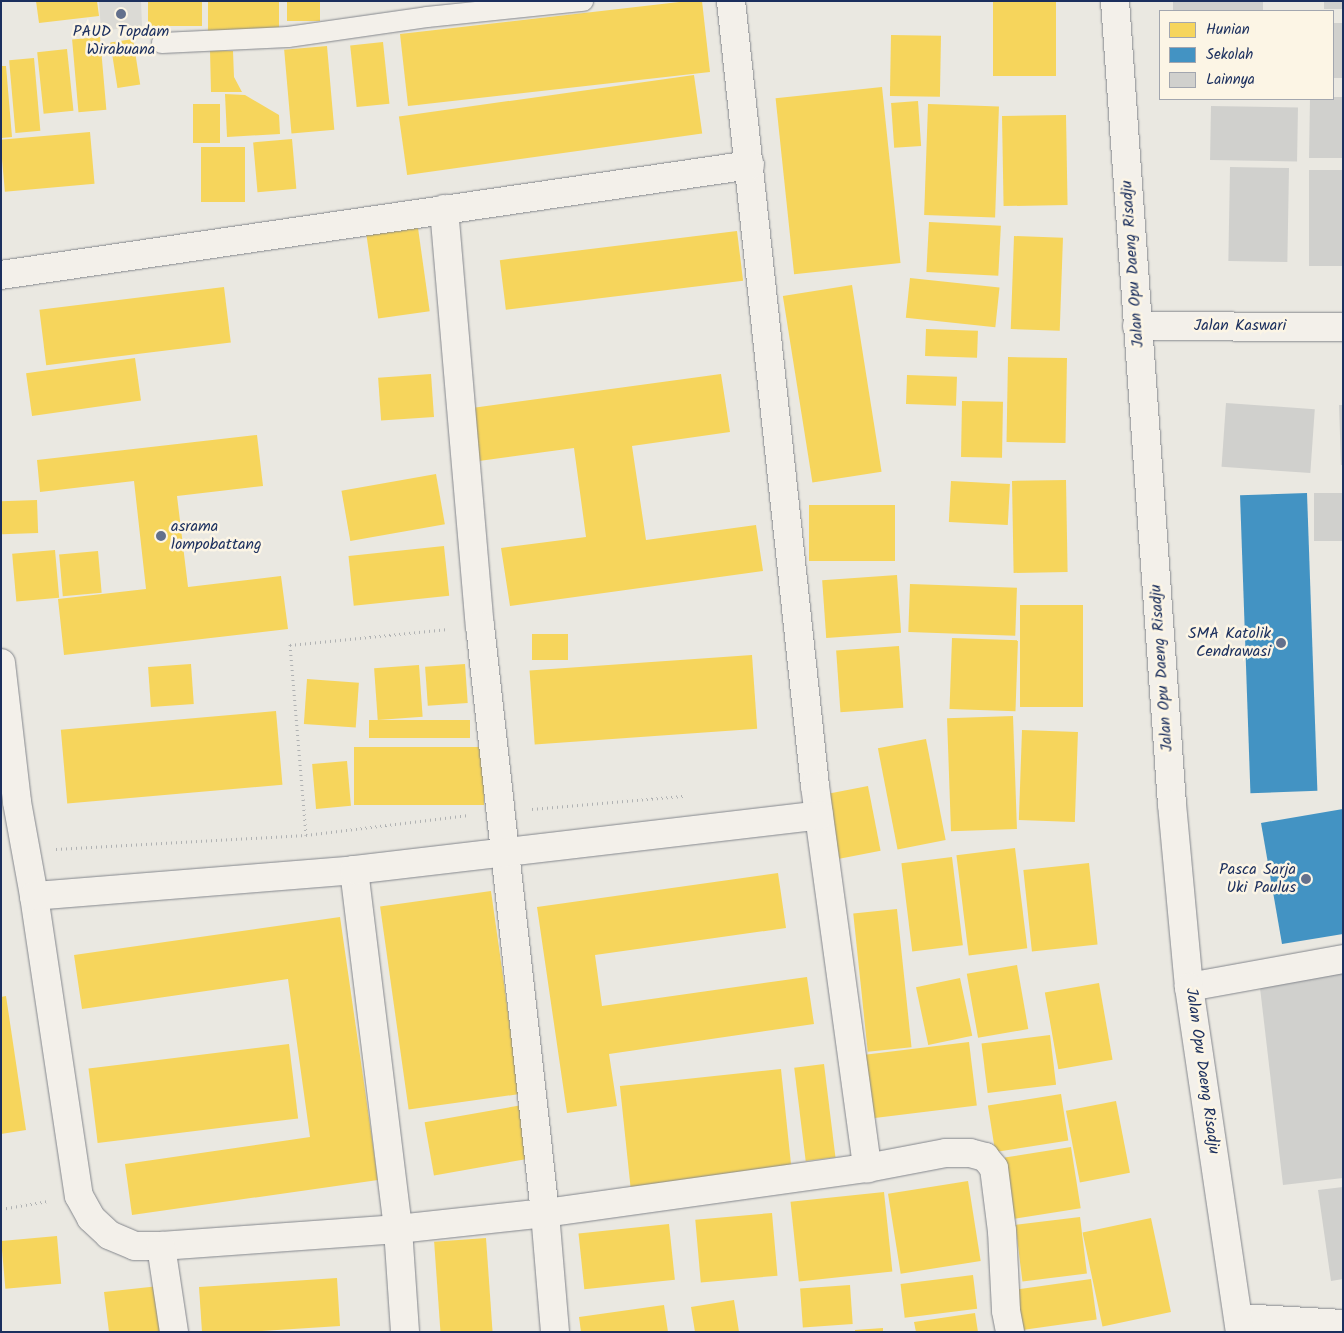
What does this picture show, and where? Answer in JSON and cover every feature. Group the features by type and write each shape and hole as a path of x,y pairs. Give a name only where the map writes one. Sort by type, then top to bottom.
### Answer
{"street":[{"path":"731,1 819,815 867,1168"},
{"name":"Jalan Opu Daeng Risadju","path":"1115,1 1172,804 1189,987 1239,1325"},
{"path":"1,275 750,164"},
{"path":"444,209 480,626 545,1213 555,1332"},
{"name":"Jalan Kaswari","path":"1137,326 1343,327"},
{"path":"1,662 9,803 25,851 34,896 79,1196 91,1218 109,1234 135,1246 162,1246 398,1229 545,1213 867,1168 946,1153 970,1153 985,1157 994,1168 1002,1231 1006,1310 1010,1332"},
{"path":"34,896 354,870 819,815"},
{"path":"354,870 398,1229 405,1332"},
{"path":"1189,987 1343,959"},
{"path":"162,1246 174,1332"},
{"path":"1239,1325 1343,1324"}],"lane":[{"path":"162,44 288,37 427,17 583,1"}],"path":[{"path":"306,835 290,645 480,626"},
{"path":"25,851 306,835 501,811 688,796"},
{"path":"1,1209 79,1196"}],"shaded area":[{"name":"PAUD Topdam Wirabuana","path":"99,1 141,1 142,26 101,31"}],"building: Hunian":[{"path":"36,1 97,1 99,16 39,23"},
{"path":"148,1 202,1 202,26 148,26"},
{"path":"208,1 279,1 279,32 208,32"},
{"path":"287,1 320,1 320,21 287,21"},
{"path":"688,1 702,1 710,72 408,106 400,34"},
{"path":"993,1 1056,1 1056,76 993,76"},
{"path":"891,35 941,36 940,97 890,96"},
{"path":"100,37 106,110 78,112 72,39"},
{"path":"133,39 140,84 117,88 110,43"},
{"path":"383,42 389,104 357,107 350,45"},
{"path":"327,46 334,130 291,133 284,50"},
{"path":"67,49 73,111 44,114 37,52"},
{"path":"210,50 233,51 234,77 242,92 211,92"},
{"path":"34,58 40,131 15,133 9,60"},
{"path":"1,66 6,66 12,137 1,138"},
{"path":"694,75 702,133 407,175 399,116"},
{"path":"882,87 901,263 794,274 776,98"},
{"path":"225,94 245,95 279,115 280,134 227,137"},
{"path":"918,101 921,146 894,148 891,103"},
{"path":"193,104 220,104 220,143 193,143"},
{"path":"928,104 999,106 995,217 924,215"},
{"path":"1066,115 1068,205 1004,206 1002,116"},
{"path":"90,132 95,184 5,192 1,140"},
{"path":"292,139 296,189 258,192 253,142"},
{"path":"201,147 245,147 245,202 201,202"},
{"path":"929,222 1001,226 998,276 926,272"},
{"path":"418,228 430,311 378,318 367,235"},
{"path":"737,231 743,281 506,310 500,260"},
{"path":"1014,236 1063,238 1060,331 1011,329"},
{"path":"910,278 1000,287 995,327 906,318"},
{"path":"852,285 882,472 812,483 783,296"},
{"path":"224,287 231,343 46,365 39,310"},
{"path":"926,329 978,331 977,358 925,356"},
{"path":"1008,357 1067,358 1066,443 1007,442"},
{"path":"135,358 141,401 32,416 26,373"},
{"path":"431,374 434,417 381,421 378,378"},
{"path":"721,374 730,432 632,446 646,540 756,525 763,571 510,606 501,548 586,537 574,448 479,461 472,408"},
{"path":"907,375 957,377 956,406 906,404"},
{"path":"962,401 1003,402 1002,458 961,457"},
{"name":"asrama lompobattang","path":"257,435 263,486 177,496 188,587 281,576 288,629 64,655 58,599 146,589 134,481 40,492 37,460"},
{"path":"436,474 445,524 350,541 341,491"},
{"path":"1066,480 1068,572 1014,573 1012,481"},
{"path":"951,481 1010,484 1008,525 949,522"},
{"path":"37,500 38,533 2,534 1,501"},
{"path":"809,505 895,505 895,561 809,561"},
{"path":"444,546 449,596 354,606 349,556"},
{"path":"55,550 59,598 16,602 12,554"},
{"path":"98,551 102,593 63,596 59,554"},
{"path":"897,575 901,633 826,638 822,580"},
{"path":"910,584 1017,588 1015,636 908,632"},
{"path":"1020,605 1083,605 1083,707 1020,707"},
{"path":"532,634 568,634 568,660 532,660"},
{"path":"952,638 1018,640 1015,711 950,709"},
{"path":"899,646 903,708 840,712 836,650"},
{"path":"752,655 757,729 535,744 530,671"},
{"path":"191,664 194,704 151,707 148,667"},
{"path":"465,664 468,703 428,706 425,667"},
{"path":"419,665 423,717 378,720 374,668"},
{"path":"307,679 359,683 356,728 304,724"},
{"path":"276,711 282,785 67,804 61,730"},
{"path":"1013,716 1017,829 951,831 947,718"},
{"path":"369,720 470,720 470,738 369,738"},
{"path":"1022,730 1078,732 1075,822 1019,820"},
{"path":"926,739 946,840 898,849 878,748"},
{"path":"354,747 484,747 484,805 354,805"},
{"path":"347,761 351,806 316,809 312,764"},
{"path":"868,786 881,851 839,859 827,794"},
{"path":"1015,848 1027,948 969,955 956,855"},
{"path":"952,857 963,945 912,952 901,863"},
{"path":"1089,863 1098,945 1032,951 1023,870"},
{"path":"778,873 786,928 595,955 602,1006 807,977 814,1024 609,1054 617,1106 567,1113 537,907"},
{"path":"491,891 520,1094 409,1110 380,907"},
{"path":"897,909 912,1047 868,1052 853,914"},
{"path":"340,917 378,1180 132,1215 125,1164 310,1137 288,979 82,1009 74,955"},
{"path":"1017,965 1028,1029 978,1038 967,974"},
{"path":"960,978 972,1036 928,1045 916,987"},
{"path":"1099,983 1113,1060 1058,1069 1045,993"},
{"path":"6,996 26,1130 1,1134 1,997"},
{"path":"1050,1035 1056,1085 988,1093 982,1043"},
{"path":"969,1042 977,1106 869,1119 861,1055"},
{"path":"289,1044 298,1118 98,1143 89,1069"},
{"path":"824,1064 835,1157 806,1161 794,1068"},
{"path":"781,1069 792,1171 631,1188 620,1086"},
{"path":"1061,1094 1068,1140 995,1152 988,1106"},
{"path":"1116,1101 1130,1173 1080,1182 1066,1111"},
{"path":"528,1104 537,1157 434,1175 425,1122"},
{"path":"1071,1147 1081,1208 1015,1219 1005,1157"},
{"path":"968,1181 981,1261 901,1274 888,1194"},
{"path":"884,1192 892,1272 799,1281 791,1202"},
{"path":"772,1213 777,1276 701,1282 695,1220"},
{"path":"1080,1217 1087,1274 1022,1281 1015,1225"},
{"path":"1151,1218 1171,1312 1102,1326 1083,1233"},
{"path":"669,1224 675,1280 584,1289 578,1234"},
{"path":"57,1236 61,1284 5,1289 1,1241"},
{"path":"486,1238 493,1332 440,1332 434,1242"},
{"path":"973,1275 977,1309 905,1318 901,1284"},
{"path":"337,1278 340,1326 247,1332 202,1332 199,1287"},
{"path":"1091,1279 1097,1320 1022,1330 1017,1289"},
{"path":"850,1285 853,1324 803,1327 800,1288"},
{"path":"159,1286 164,1332 109,1332 104,1292"},
{"path":"734,1300 739,1332 695,1332 691,1307"},
{"path":"664,1305 668,1332 581,1332 579,1317"},
{"path":"975,1313 978,1332 916,1332 914,1322"},
{"path":"883,1328 883,1332 855,1332 855,1330"}],"building: Sekolah":[{"name":"SMA Katolik Cendrawasi","path":"1307,493 1317,791 1250,793 1240,495"},
{"name":"Pasca Sarja Uki Paulus","path":"1343,809 1343,934 1282,944 1261,823"}],"building: Lainnya":[{"path":"1173,1 1263,1 1263,10 1173,10"},
{"path":"1324,1 1343,1 1343,9 1324,9"},
{"path":"1334,23 1343,23 1343,78 1334,78"},
{"path":"1334,97 1343,97 1343,158 1309,158 1310,100 1334,100"},
{"path":"1211,106 1298,108 1297,162 1210,160"},
{"path":"1230,167 1289,168 1287,262 1228,261"},
{"path":"1309,170 1343,170 1343,266 1309,266"},
{"path":"1226,403 1315,409 1310,473 1222,467"},
{"path":"1339,405 1343,405 1343,465 1341,465"},
{"path":"1314,493 1343,493 1343,541 1314,541"},
{"path":"1343,970 1343,1178 1283,1185 1259,979"},
{"path":"1343,1187 1343,1279 1331,1281 1318,1190"}],"place":[{"name":"PAUD Topdam Wirabuana","path":"121,14"},
{"name":"asrama lompobattang","path":"161,536"},
{"name":"SMA Katolik Cendrawasi","path":"1281,643"},
{"name":"Pasca Sarja Uki Paulus","path":"1306,879"}]}
